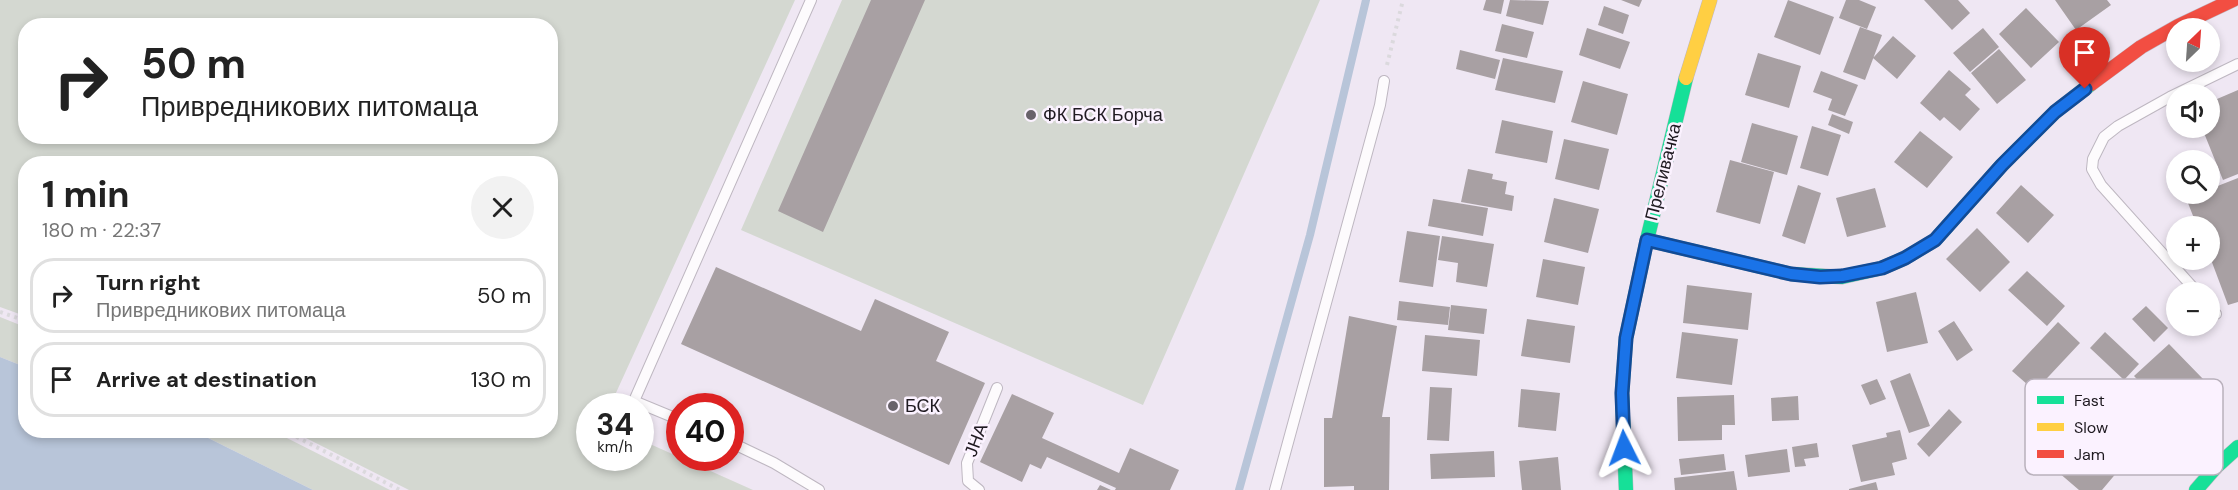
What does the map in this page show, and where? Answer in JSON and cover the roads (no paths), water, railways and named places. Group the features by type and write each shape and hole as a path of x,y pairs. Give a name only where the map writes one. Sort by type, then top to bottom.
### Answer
{"street":[{"name":"Преливачка","path":"1626,490 1622,393 1626,338 1688,72 1710,0"},
{"path":"1647,240 1791,274 1820,277 1842,276 1882,268 1905,258 1935,240 2002,165 2055,112 2141,48 2178,26 2233,0"},
{"path":"2223,460 2238,447"},
{"path":"2196,490 2208,475"}],"lane":[{"path":"666,414 634,401 811,0"},
{"path":"2187,282 2101,185 2092,169 2093,159 2104,137 2118,126 2170,97 2238,64"},
{"path":"1275,490 1377,117 1384,81"},
{"name":"ЈНА","path":"979,490 968,481 967,463 997,388"},
{"path":"744,449 774,463 819,490"}],"water":[{"path":"0,357 18,364 18,438 208,438 313,490 0,490"}],"waterway":[{"path":"1239,490 1310,235 1366,0"}],"place":[{"name":"ФК БСК Борча","path":"1031,115"},
{"name":"БСК","path":"893,406"}]}
